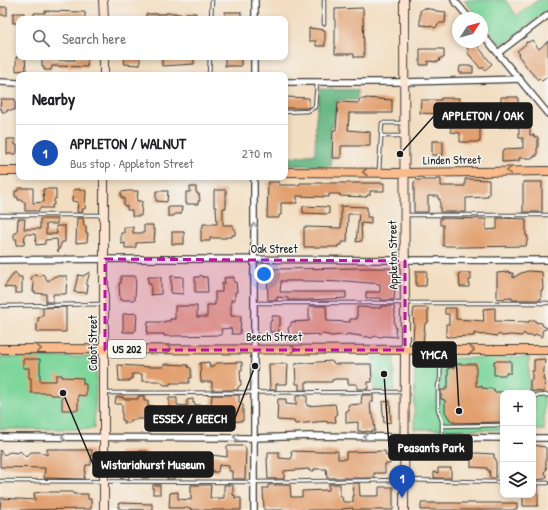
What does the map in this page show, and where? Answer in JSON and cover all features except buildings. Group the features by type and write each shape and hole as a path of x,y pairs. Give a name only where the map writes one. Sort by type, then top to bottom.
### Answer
{"main road":[{"path":"0,171 16,171"},
{"name":"Linden Street","path":"288,172 404,173 548,171"},
{"name":"Beech Street","path":"0,349 548,350"}],"street":[{"path":"103,0 104,16"},
{"path":"255,0 255,16"},
{"name":"Appleton Street","path":"404,0 404,510"},
{"path":"454,0 464,12"},
{"path":"498,53 548,15"},
{"path":"488,41 520,78 548,114"},
{"path":"104,60 104,72"},
{"path":"254,60 254,72"},
{"path":"288,82 405,82 520,78"},
{"path":"0,82 16,83"},
{"name":"Cabot Street","path":"104,180 104,510"},
{"path":"254,180 254,510"},
{"name":"Oak Street","path":"0,260 548,260"},
{"path":"0,437 254,438 309,436 500,438"},
{"path":"536,438 548,438"}],"lane":[{"path":"211,16 212,0"},
{"path":"324,0 324,24"},
{"path":"209,72 210,60"},
{"path":"288,112 308,111 315,107 318,82"},
{"path":"379,173 382,123 404,123"},
{"path":"381,136 404,136"},
{"path":"0,215 104,215"},
{"path":"404,215 548,215"},
{"path":"254,303 548,304"},
{"path":"2,306 105,304"},
{"path":"441,350 438,409 442,426 442,438"},
{"path":"104,393 405,392"},
{"path":"536,396 548,395"},
{"path":"442,426 500,425"},
{"path":"0,481 254,482 404,480 500,482"},
{"path":"536,483 548,483"}],"highlighted area":[{"path":"105,259 405,261 405,350 105,350"}],"green space":[{"path":"464,0 505,0 517,16 538,0 548,0 548,10 502,45 488,29 488,12 474,12"},
{"path":"320,89 357,90 357,100 337,100 333,126 330,128 331,166 288,165 288,158 315,154 316,118"},
{"path":"0,357 97,357 94,429 0,429"},
{"path":"373,357 394,357 394,390 374,390"},
{"path":"529,357 529,390 500,390 500,430 414,429 415,359"},
{"path":"536,391 544,392 544,430 536,430"}],"place":[{"name":"APPLETON / OAK","path":"400,154"},
{"name":"ESSEX / BEECH","path":"255,366"},
{"name":"Peasants Park","path":"384,374"},
{"name":"Wistariahurst Museum","path":"63,393"},
{"name":"YMCA","path":"459,411"},
{"name":"APPLETON / WALNUT","path":"402,498"}]}
